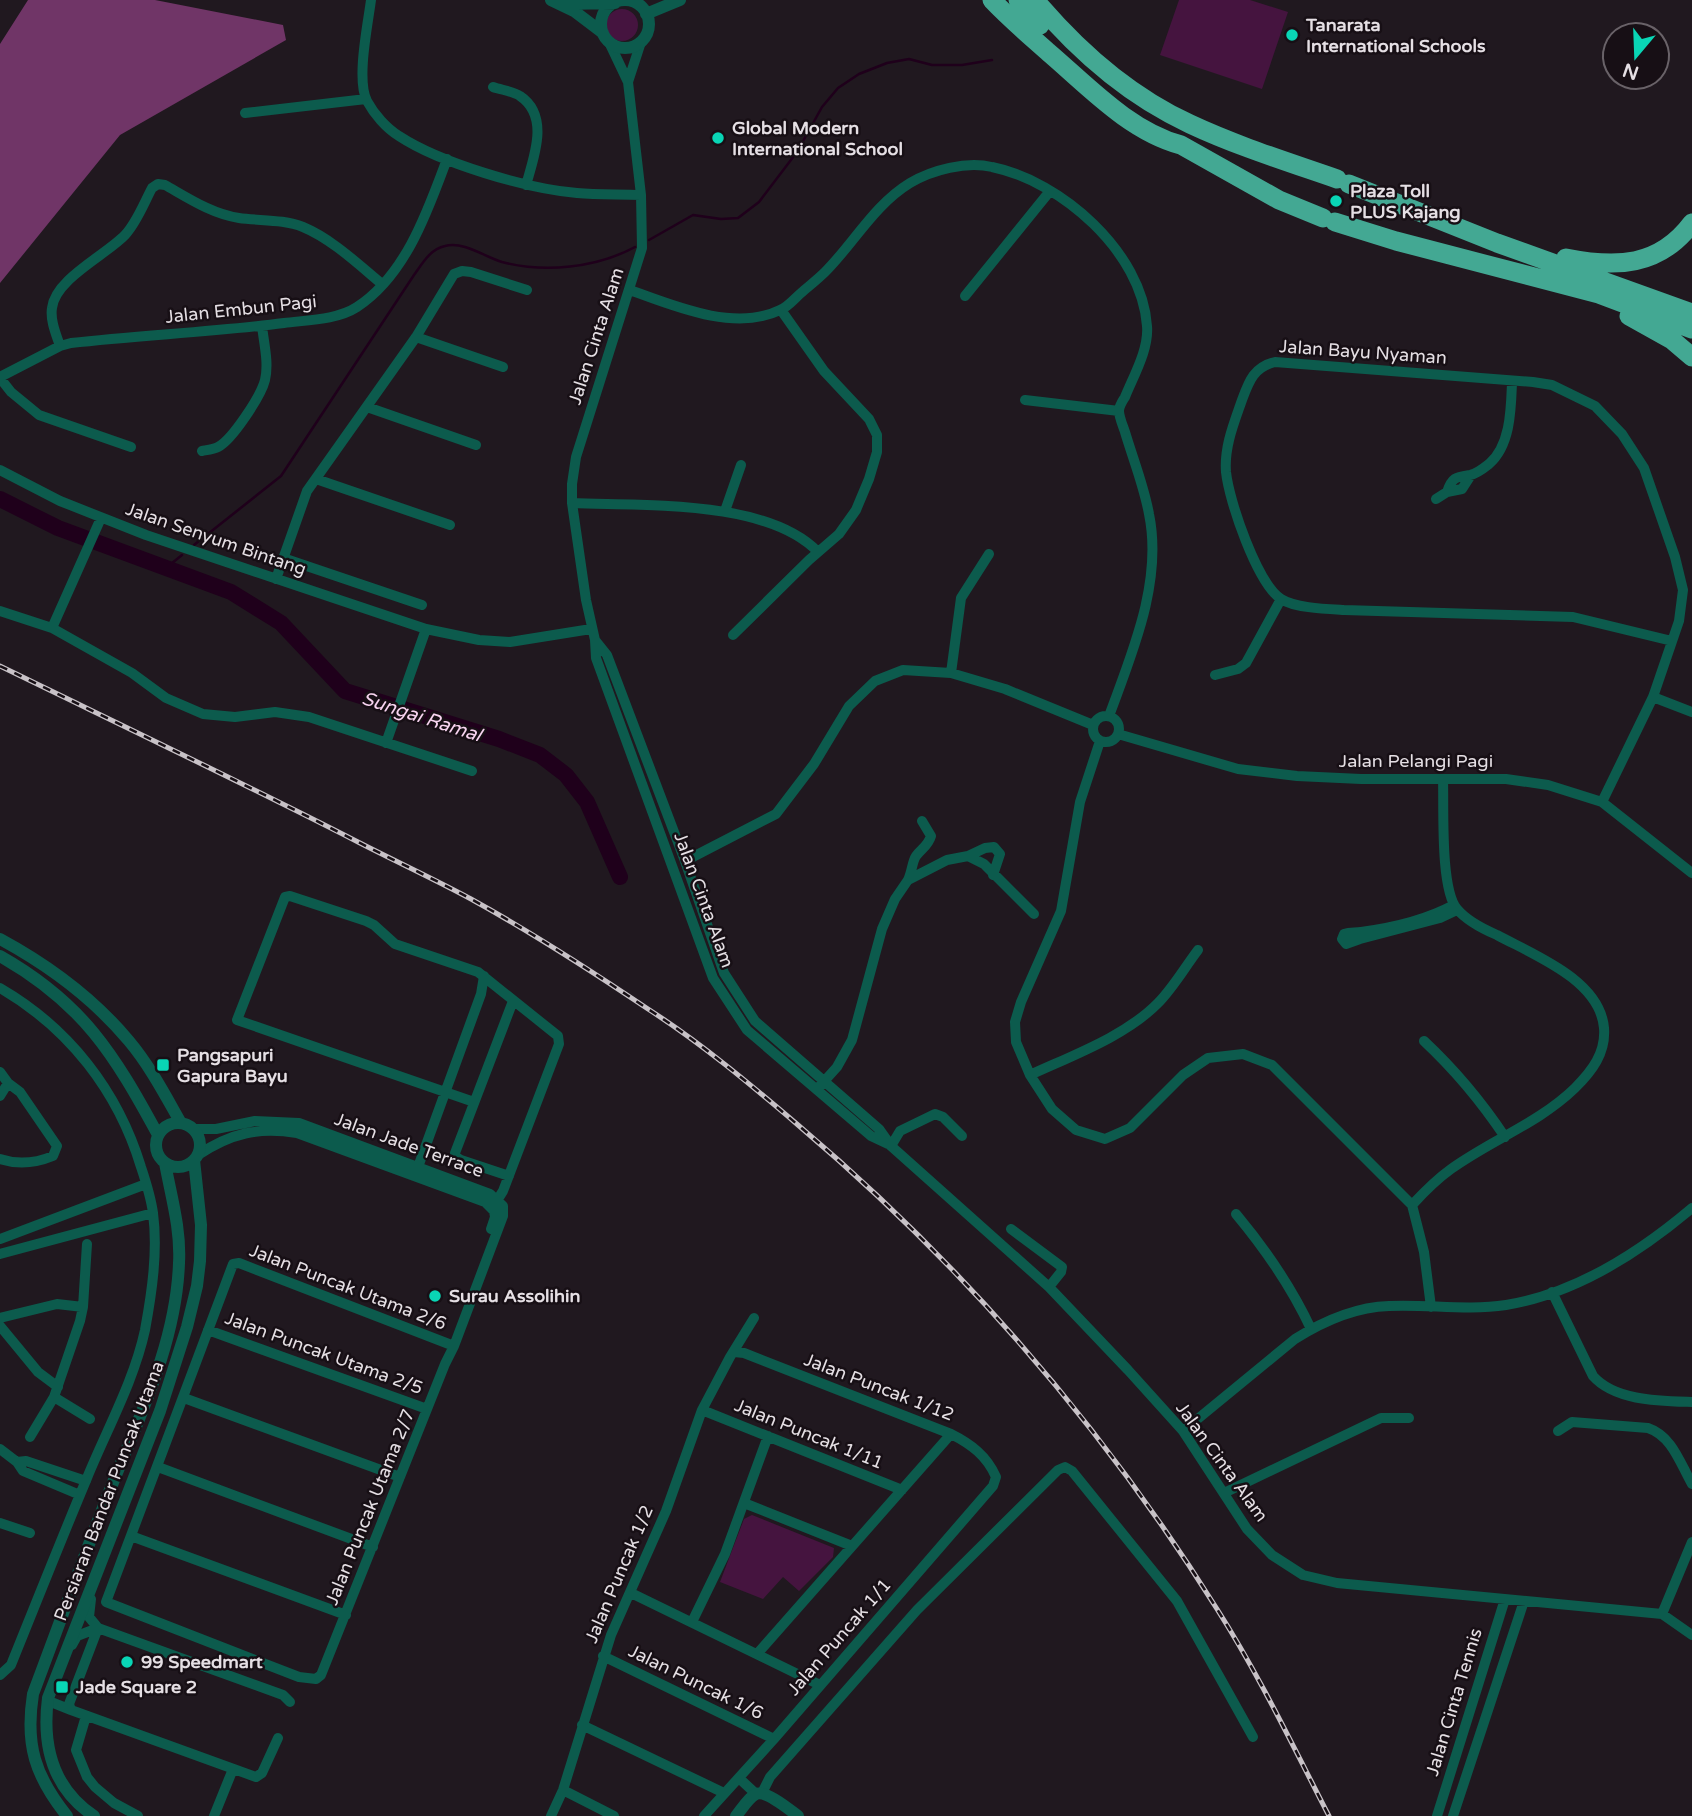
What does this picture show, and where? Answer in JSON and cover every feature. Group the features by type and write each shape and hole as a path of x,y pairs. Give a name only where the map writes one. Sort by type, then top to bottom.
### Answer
{"highway":[{"path":"992,0 1016,26 1089,89 1135,123 1163,140 1181,145 1279,200 1329,220 1396,241 1599,294 1692,329"},
{"path":"1003,0 1047,51"},
{"path":"1018,0 1056,44 1096,80 1170,129 1181,145"},
{"path":"1035,0 1063,34 1102,69 1147,101 1189,124 1343,181 1497,243 1692,313"},
{"path":"1497,243 1598,264 1636,263 1665,250 1692,223"},
{"path":"1556,284 1635,318 1672,340 1692,357"}],"street":[{"path":"371,0 363,71 366,99 379,118 397,135 447,159 526,185 576,193 641,195"},
{"path":"646,14 680,0"},
{"name":"Jalan Cinta Alam","path":"556,2 615,3"},
{"name":"Jalan Cinta Alam","path":"556,2 606,38 628,82 641,195 642,248 631,290 576,457 572,484 572,503 596,658 713,978 747,1030 879,1129 891,1146 1049,1287 1183,1431 1247,1529 1272,1555 1303,1575 1337,1584 1662,1614 1692,1635"},
{"path":"641,2 648,29 641,42 628,48 618,47 606,38 603,16 615,3 641,2"},
{"name":"Jalan Cinta Alam","path":"628,82 641,42"},
{"path":"494,87 520,96 535,113 538,139 526,185"},
{"path":"245,113 366,99"},
{"name":"Jalan Embun Pagi","path":"0,378 60,345 262,326 323,318 356,308 383,284 400,261 428,211 447,159"},
{"path":"631,290 681,308 727,318 759,316 781,310 826,271 887,199 910,183 933,172 962,166 990,166 1023,177 1050,191 1102,232 1120,253 1135,279 1144,305 1147,328 1143,352 1119,411 1149,512 1154,541 1148,592 1129,662 1109,716"},
{"path":"60,345 54,329 51,307 60,290 82,267 126,234 152,188 158,184 165,185 206,207 236,217 303,227 321,237 383,284"},
{"path":"965,296 1050,191"},
{"path":"276,579 307,491 415,337 454,274 462,271 527,290"},
{"path":"733,635 839,534 856,510 874,461 877,435 869,419 824,370 781,310"},
{"path":"202,451 219,447 229,437 265,382 267,365 262,326"},
{"path":"415,337 503,367"},
{"name":"Jalan Bayu Nyaman","path":"1281,599 1264,578 1247,544 1234,507 1226,471 1227,446 1250,381 1257,369 1275,362 1552,385 1595,405 1622,434 1644,468 1675,557 1683,590 1679,621 1653,697 1602,802"},
{"path":"0,378 11,392 39,415 131,447"},
{"path":"1436,499 1447,492 1452,478 1471,475 1491,462 1505,438 1513,382"},
{"path":"1025,400 1119,411"},
{"path":"367,407 476,444"},
{"path":"725,511 741,465"},
{"name":"Jalan Senyum Bintang","path":"0,470 101,518 425,629 479,640 510,642 593,635"},
{"path":"316,479 450,525"},
{"path":"572,503 725,511 779,527 800,537 818,552"},
{"path":"52,628 101,518"},
{"path":"951,673 961,598 989,554"},
{"path":"283,558 422,604"},
{"path":"1215,675 1238,669 1246,663 1281,599 1312,608 1344,610 1573,617 1672,641"},
{"path":"0,611 52,628 132,673 166,698 203,715 235,717 275,712 309,717 386,740 472,771"},
{"path":"386,740 425,629"},
{"name":"Jalan Cinta Alam","path":"593,635 607,655 685,861 720,964 748,1011 820,1086"},
{"path":"685,861 776,814 814,764 849,706 875,681 903,670 951,673 1005,689 1093,725"},
{"path":"1653,697 1692,712"},
{"path":"1109,716 1116,721 1118,734 1108,742 1100,741 1094,736 1093,725 1097,718 1109,716"},
{"name":"Jalan Pelangi Pagi","path":"1118,734 1238,769 1297,776 1506,779 1534,782 1602,802 1692,873"},
{"path":"1100,741 1080,802 1060,911 1015,1022 1016,1042 1030,1075 1052,1110 1076,1130 1105,1139 1130,1128 1182,1075 1208,1058 1243,1054 1272,1065 1412,1205 1424,1252 1431,1307"},
{"path":"1412,1205 1452,1168 1545,1113 1575,1088 1595,1066 1605,1042 1603,1018 1590,994 1568,974 1484,929 1456,907 1446,874 1443,779"},
{"path":"820,1086 837,1067 852,1040 882,929 895,899 914,869 914,860 929,845 931,836 922,821"},
{"path":"908,880 947,860 994,847 1000,854 993,875"},
{"path":"968,856 984,864 1034,914"},
{"path":"474,1102 237,1020 285,897 290,896 374,925 395,944 471,969 484,976 560,1040 498,1199"},
{"path":"1456,907 1440,918 1350,944 1346,944 1342,939 1348,932 1358,933 1404,923 1456,907"},
{"path":"0,939 61,977 100,1011 129,1041 155,1076 181,1123"},
{"path":"1030,1075 1097,1044 1130,1024 1158,1003 1198,950"},
{"path":"0,956 52,991 87,1022 113,1056 158,1135"},
{"path":"425,1180 418,1167 481,994 484,976"},
{"path":"0,988 49,1023 73,1046 112,1097 132,1135 153,1213 152,1282 144,1332 128,1382 10,1665 0,1675"},
{"path":"509,1176 456,1157 457,1146 513,1001"},
{"path":"1424,1041 1448,1063 1479,1099 1505,1137"},
{"path":"0,1072 8,1083 20,1092 55,1140 57,1151 47,1158 24,1163 0,1159"},
{"path":"0,1096 8,1083"},
{"path":"891,1146 900,1131 935,1114 943,1117 962,1136"},
{"name":"Jalan Jade Terrace","path":"194,1129 216,1129 256,1121 299,1123 498,1199 503,1206 503,1216 451,1345"},
{"path":"181,1123 194,1129 200,1142 196,1157 178,1167 165,1163 156,1150 158,1135 167,1125 181,1123"},
{"name":"Jalan Jade Terrace","path":"196,1157 220,1141 236,1135 256,1131 297,1133 485,1202 494,1211 495,1217 451,1345"},
{"name":"Persiaran Bandar Puncak Utama","path":"94,1816 66,1791 53,1766 45,1723 48,1698 160,1411 197,1286 201,1224 196,1157"},
{"name":"Persiaran Bandar Puncak Utama","path":"68,1816 54,1799 39,1772 29,1722 31,1704 102,1512 146,1405 171,1322 180,1260 177,1226 165,1163"},
{"path":"401,1172 418,1167"},
{"path":"0,1239 146,1184"},
{"path":"1183,1431 1295,1339 1311,1329 1350,1313 1388,1306 1464,1309 1536,1299 1621,1261 1660,1235 1692,1208"},
{"path":"0,1254 153,1213"},
{"path":"1236,1214 1271,1256 1296,1295 1311,1329"},
{"path":"1011,1229 1062,1268 1049,1287"},
{"path":"30,1437 56,1392 83,1307 87,1244"},
{"name":"Jalan Puncak Utama 2/6","path":"208,1330 231,1267 236,1262 451,1345"},
{"path":"1552,1292 1592,1376 1601,1385 1612,1391 1657,1400 1692,1402"},
{"path":"0,1318 57,1304 83,1307"},
{"name":"Jalan Puncak 1/2","path":"551,1816 563,1790 603,1656 666,1511 702,1410 754,1318"},
{"path":"0,1326 56,1392 90,1419"},
{"path":"208,1330 131,1536 346,1615"},
{"name":"Jalan Puncak Utama 2/5","path":"208,1330 428,1409"},
{"name":"Jalan Puncak Utama 2/7","path":"131,1536 106,1602 299,1677 316,1679 324,1670 451,1345"},
{"name":"Jalan Puncak 1/12","path":"734,1352 744,1353 972,1444 992,1467 996,1477"},
{"path":"184,1398 400,1477"},
{"name":"Jalan Puncak 1/11","path":"702,1410 902,1490"},
{"path":"1224,1493 1381,1419 1409,1418"},
{"path":"1558,1431 1572,1422 1657,1431 1666,1438 1692,1484"},
{"path":"757,1654 951,1434"},
{"path":"692,1622 725,1554 768,1436"},
{"path":"0,1449 17,1462 23,1471 80,1495"},
{"path":"17,1462 26,1461 86,1481"},
{"path":"158,1467 373,1547"},
{"path":"736,1816 759,1794 770,1777 917,1610 1058,1470 1065,1467 1072,1471 1177,1601 1253,1737"},
{"name":"Jalan Puncak 1/1","path":"704,1816 938,1551 993,1486 996,1477"},
{"path":"744,1503 852,1546"},
{"path":"0,1523 30,1533"},
{"path":"1662,1614 1692,1542"},
{"path":"97,1577 88,1606 89,1617 98,1628 283,1695 289,1702"},
{"path":"631,1593 820,1685"},
{"name":"Jalan Cinta Tennis","path":"1437,1816 1505,1599"},
{"name":"Jalan Cinta Tennis","path":"1453,1816 1524,1601"},
{"path":"64,1657 77,1636 98,1628"},
{"path":"71,1710 69,1704 98,1628"},
{"name":"Jalan Puncak 1/6","path":"603,1656 774,1739"},
{"path":"48,1698 51,1702 86,1716 256,1777 262,1773 278,1738"},
{"path":"45,1723 60,1713 71,1710"},
{"path":"86,1716 76,1750 87,1777 114,1803 138,1816"},
{"path":"582,1725 724,1793"},
{"path":"214,1816 233,1769"},
{"path":"739,1778 759,1794 770,1797 798,1816"},
{"path":"563,1790 614,1816"}],"shaded area":[{"path":"28,0 155,0 283,25 286,40 120,135 0,283 0,44"},
{"path":"1179,0 1250,0 1288,12 1262,89 1160,55"},
{"path":"622,9 634,13 638,25 634,37 622,41 610,37 606,25 610,13"},
{"path":"752,1515 834,1548 833,1557 799,1591 783,1577 763,1599 720,1582 744,1519"}],"waterway":[{"path":"649,240 693,215 721,219 738,218 759,202 797,152 822,107 838,88 859,74 887,63 909,59 932,65 962,65 992,60"},
{"path":"194,545 281,476 414,275 435,250 445,246 460,246 502,262 553,268 604,260 635,247"},
{"name":"Sungai Ramal","path":"0,499 58,528 231,592 281,623 345,691 499,739 540,755 566,775 587,802 620,877"},
{"path":"166,568 182,555"}],"railway":[{"path":"0,666 269,797 493,912 668,1022 725,1064 798,1125 858,1178 973,1291 1078,1413 1173,1542 1217,1609 1247,1659 1329,1816"}],"place":[{"name":"Tanarata International Schools","path":"1292,35"},
{"name":"Global Modern International School","path":"718,138"},
{"name":"Plaza Toll PLUS Kajang","path":"1336,201"},
{"name":"Pangsapuri Gapura Bayu","path":"163,1065"},
{"name":"Surau Assolihin","path":"435,1296"},
{"name":"99 Speedmart","path":"127,1662"},
{"name":"Jade Square 2","path":"62,1687"}]}
